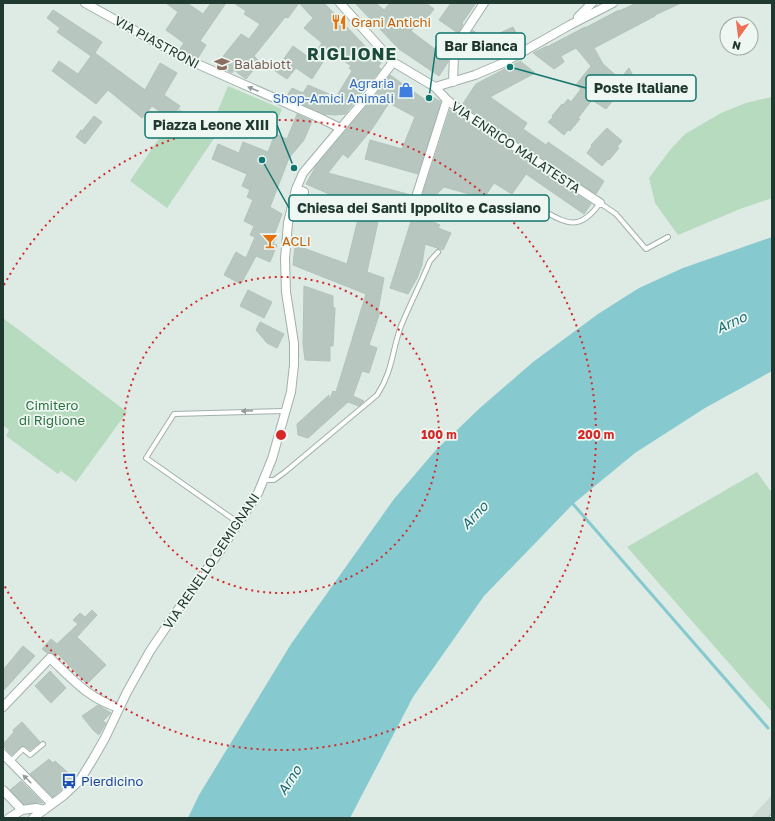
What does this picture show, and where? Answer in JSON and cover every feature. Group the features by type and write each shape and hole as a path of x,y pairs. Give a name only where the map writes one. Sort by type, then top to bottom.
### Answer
{"street":[{"name":"VIA PIASTRONI","path":"85,3 192,62 340,128"},
{"name":"VIA ENRICO MALATESTA","path":"340,3 393,62 435,87 447,100 600,203"},
{"path":"453,82 454,54 457,44 484,3"},
{"path":"570,25 592,3"},
{"path":"435,87 484,72 613,3"},
{"name":"VIA RENELLO GEMIGNANI","path":"33,818 80,780 102,743 150,651 222,548 258,493 274,453 291,392 294,343 286,292 285,259 288,223 300,190 303,174 393,62"},
{"path":"410,213 447,100"},
{"path":"3,707 50,658 89,694 106,704 119,708"},
{"path":"3,754 52,804"},
{"path":"3,790 22,810"},
{"path":"9,818 22,810 36,808 44,810"}],"lane":[{"path":"516,215 526,214 538,208 558,219 571,223 578,223 582,222 591,215 600,203 616,214 646,249 668,237"},
{"path":"264,480 274,480 285,472 377,395 389,372 401,326 430,261 438,252"},
{"path":"239,521 233,519 146,458 174,414 286,411"},
{"path":"10,762 23,748 30,755 43,744"}],"shaded area":[{"path":"772,795 772,818 751,818"}],"green space":[{"path":"228,86 282,109 271,136 217,113"},
{"path":"772,97 772,198 740,209 678,235 655,203 649,178 670,150 685,134 721,113 746,103"},
{"path":"179,109 217,134 167,208 130,181"},
{"name":"Cimitero di Riglione","path":"3,318 127,412 76,482 61,471 58,474 6,436 9,430 3,425"},
{"path":"757,472 772,493 772,712 627,547"}],"water":[{"name":"Arno","path":"772,237 772,371 705,408 635,453 573,504 484,596 413,697 350,818 188,818 199,795 291,644 394,499 435,451 481,407 533,362 598,314 639,288 683,268"}],"building":[{"path":"166,3 187,3 203,14 211,3 226,3 200,41 206,45 198,58 180,49 184,43 166,30 178,12"},
{"path":"234,3 299,3 288,18 285,17 254,56 260,62 246,79 234,70 232,73 217,64 241,34 249,39 260,24 244,14 246,11"},
{"path":"299,3 324,3 381,63 378,67 381,69 345,114 325,115 286,97 292,88 303,93 308,85 336,97 352,71 349,68 351,66 330,51 312,79 296,68 287,79 275,71 293,46 311,59 322,43 304,28 313,18"},
{"path":"355,3 376,3 384,10 390,3 426,3 434,9 426,19 422,16 411,31 448,59 448,62 439,76 399,49"},
{"path":"451,3 476,3 462,23 463,24 458,33 439,20"},
{"path":"637,3 681,3 655,15 594,48 603,64 620,79 629,68 633,76 606,109 592,100 578,118 580,119 570,131 568,130 564,135 548,122 562,104 563,105 568,99 571,102 581,89 576,85 591,66 576,48 561,56 564,62 554,69 533,53 619,10"},
{"path":"53,10 102,42 95,53 145,90 160,63 177,73 164,95 180,106 175,113 172,111 168,117 152,106 142,118 108,90 96,104 52,71 59,61 78,74 91,56 57,32 60,28 47,18"},
{"path":"513,27 521,42 505,49 498,34"},
{"path":"472,30 495,46 481,53 479,49 473,53 464,45"},
{"path":"520,61 535,73 490,97 527,123 523,129 546,145 548,142 604,181 596,194 462,105 476,84"},
{"path":"390,75 424,99 428,94 441,102 418,174 365,159 370,140 402,149 415,117 389,103 372,129 348,158 343,154 328,173 411,195 406,215 381,208 367,272 384,278 378,311 380,312 369,345 377,348 369,373 362,371 353,396 364,401 359,406 348,402 308,438 298,435 297,424 329,395 329,401 333,391 336,392 366,294 293,265 295,245 347,264 362,203 336,197 306,184 316,166 371,101"},
{"path":"450,110 591,204 584,214 526,174 512,194 494,183 482,201 473,195 444,187 436,195 425,218 440,225 438,228 451,233 443,250 425,244 422,265 408,294 390,288 412,218 416,215"},
{"path":"297,114 312,121 304,140 289,158 270,207 282,214 274,235 277,236 273,244 277,245 270,262 256,256 241,284 224,275 236,252 246,258 255,237 250,235 254,226 244,221 253,200 247,197 250,190 242,186 247,174 212,159 218,144 239,153 243,142 268,152 275,134 287,139"},
{"path":"94,116 102,122 85,144 76,137"},
{"path":"607,128 622,141 617,147 619,148 602,166 587,153 592,146 591,145"},
{"path":"304,286 333,296 333,307 335,308 333,346 330,346 330,361 305,360 303,344"},
{"path":"248,290 272,302 264,318 240,306"},
{"path":"260,322 284,334 277,348 267,343 256,330"},
{"path":"92,610 97,615 77,637 106,665 87,684 58,654 56,656 52,653 47,653 42,649 51,639 57,644 78,624 73,620 80,613 85,617"},
{"path":"23,646 35,656 3,691 3,670"},
{"path":"50,671 66,688 51,703 35,686"},
{"path":"98,705 111,713 103,721 106,723 99,735 82,716"},
{"path":"22,722 40,742 30,750 25,746 22,746 12,755 3,746 3,744 14,732 13,730"},
{"path":"49,759 53,763 55,761 74,778 53,797 30,774"},
{"path":"21,781 43,803 24,804 10,790"}],"waterway":[{"path":"573,504 768,728"}],"place":[{"name":"Grani Antichi","path":"339,22"},
{"name":"Balabiott","path":"222,64"},
{"name":"Poste Italiane","path":"510,67"},
{"name":"Agraria Shop-Amici Animali","path":"406,90"},
{"name":"Bar Bianca","path":"429,98"},
{"name":"Chiesa dei Santi Ippolito e Cassiano","path":"262,160"},
{"name":"Piazza Leone XIII","path":"294,168"},
{"name":"ACLI","path":"270,241"},
{"name":"Pierdicino","path":"69,781"}],"district":[{"name":"RIGLIONE","path":"352,53"}]}
